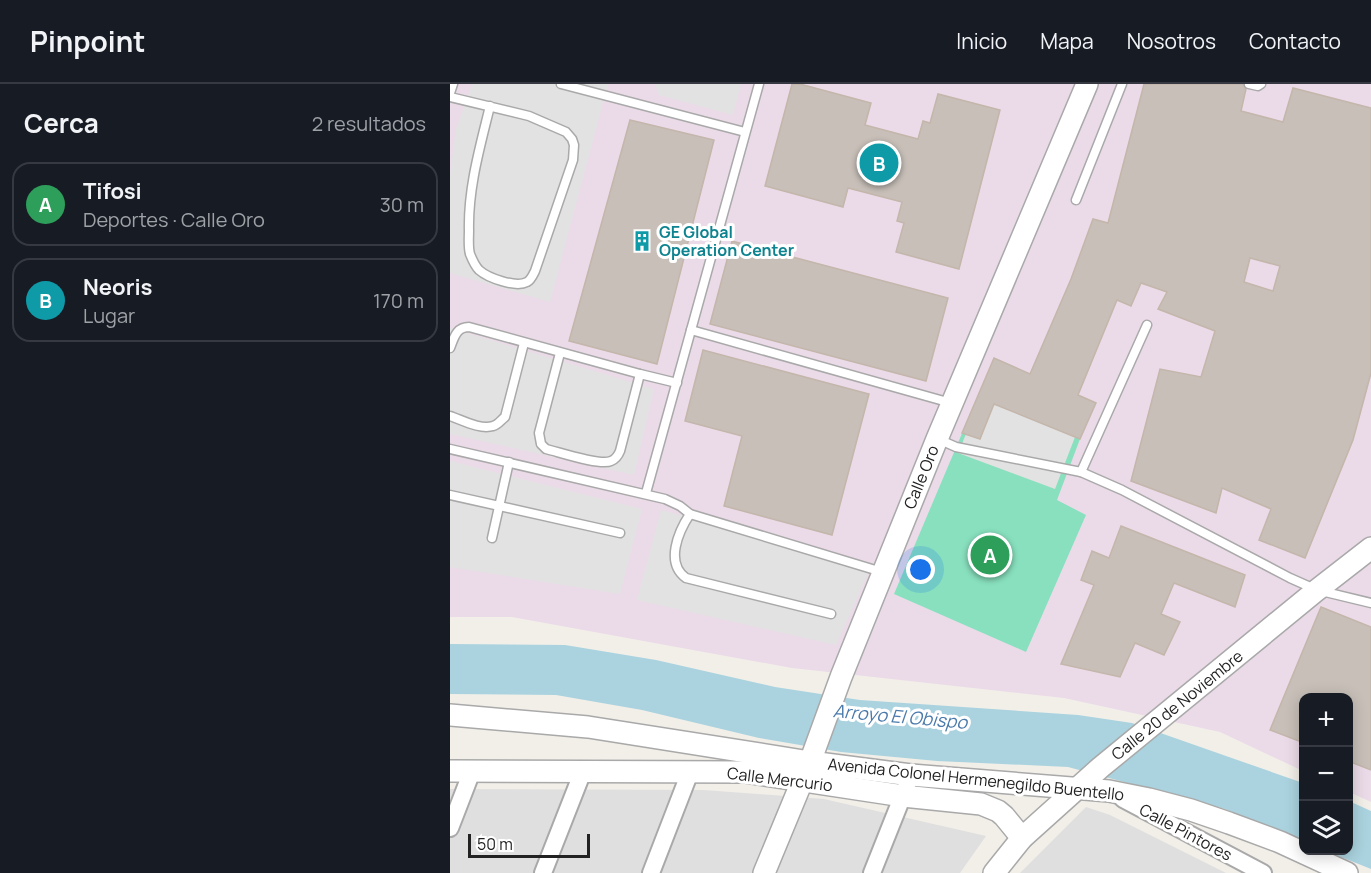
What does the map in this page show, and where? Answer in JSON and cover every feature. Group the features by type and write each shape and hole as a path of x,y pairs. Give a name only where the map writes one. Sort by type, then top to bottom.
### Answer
{"street":[{"name":"Calle Oro","path":"764,873 882,572 1087,84"},
{"name":"Calle 20 de Noviembre","path":"994,873 1022,838 1101,766 1371,548"},
{"path":"450,715 588,727 746,762"},
{"name":"Calle Mercurio","path":"450,771 690,772 746,762 808,764 903,796 981,804 998,811 1022,838"},
{"name":"Avenida Colonel Hermenegildo Buentello","path":"808,764 1108,791 1170,804 1229,823 1280,842 1347,873"},
{"path":"450,828 472,771"},
{"path":"543,873 583,771"},
{"path":"651,873 690,772"},
{"path":"872,873 911,775"},
{"name":"Calle Pintores","path":"1108,791 1263,873"}],"lane":[{"path":"453,84 450,95 529,116 566,132 574,145 573,160 535,271 526,283 517,285 494,279 480,271 470,252 469,215 472,184 490,106"},
{"path":"561,84 745,132"},
{"path":"646,493 759,84"},
{"path":"1076,200 1122,84"},
{"path":"1249,84 1258,86 1262,84"},
{"path":"1081,472 1147,325"},
{"path":"450,348 456,333 465,327 677,383"},
{"path":"691,330 952,403"},
{"path":"450,416 482,426 492,426 505,417 524,343"},
{"path":"560,353 539,433 546,449 603,463 614,460 619,455 640,374"},
{"path":"937,439 956,447 1081,472 1122,490 1290,578 1317,590 1371,603"},
{"path":"450,449 646,493 680,506 690,514 882,572"},
{"path":"492,538 509,462"},
{"path":"450,495 620,533"},
{"path":"690,514 678,538 675,558 676,568 680,574 686,578 831,614"}],"shaded area":[{"path":"450,84 1371,84 1371,802 1353,794 1353,693 1299,693 1299,769 1220,732 1064,698 792,668 512,617 450,617"},
{"path":"472,84 608,84 550,302 450,273 450,174 456,129"},
{"path":"655,84 741,84 733,115 659,95"},
{"path":"450,328 654,389 634,475 450,434"},
{"path":"994,404 1075,437 1055,489 958,453 966,434 980,439"},
{"path":"450,461 642,509 620,594 450,567"},
{"path":"661,510 872,565 836,645 637,600"},
{"path":"450,789 704,790 824,799 986,836 960,873 450,873"},
{"path":"1086,807 1110,815 1226,873 1020,873"}],"green space":[{"path":"977,398 1080,439 1057,500 1086,515 1026,652 894,594"}],"water":[{"name":"Arroyo El Obispo","path":"450,644 565,645 656,660 775,687 860,700 1078,715 1132,723 1299,782 1299,839 1225,809 1068,767 937,761 841,752 759,738 642,710 556,695 450,694"},
{"path":"1353,803 1371,811 1371,869 1336,855 1353,855"}],"building":[{"path":"792,84 800,84 871,103 865,125 918,139 923,121 930,123 938,94 1000,110 959,269 896,252 904,223 897,221 902,202 848,188 843,207 765,186"},
{"path":"1144,84 1243,84 1246,89 1241,111 1283,122 1293,88 1371,108 1371,373 1353,440 1305,558 1259,540 1271,509 1222,488 1216,513 1131,481 1160,369 1201,377 1215,331 1158,309 1167,292 1141,283 1131,306 1117,300 1078,395 1096,403 1080,439 994,404 980,439 962,433 994,358 1030,374 1071,279 1093,219 1108,223","holes":["1250,258 1280,266 1273,291 1244,282"]},
{"name":"GE Global Operation Center","path":"630,120 714,140 657,364 569,341"},
{"path":"732,241 948,298 926,381 710,324"},
{"path":"703,350 869,394 832,535 724,506 742,436 685,421"},
{"path":"1121,526 1245,575 1235,607 1174,583 1161,614 1180,622 1164,655 1135,643 1120,677 1061,664 1094,585 1081,580 1092,551 1109,558"},
{"path":"1321,607 1371,627 1371,770 1353,763 1353,693 1299,693 1299,741 1270,730"}],"place":[{"name":"Neoris","path":"879,163"},
{"name":"GE Global Operation Center","path":"642,241"},
{"name":"Tifosi","path":"990,555"}]}
